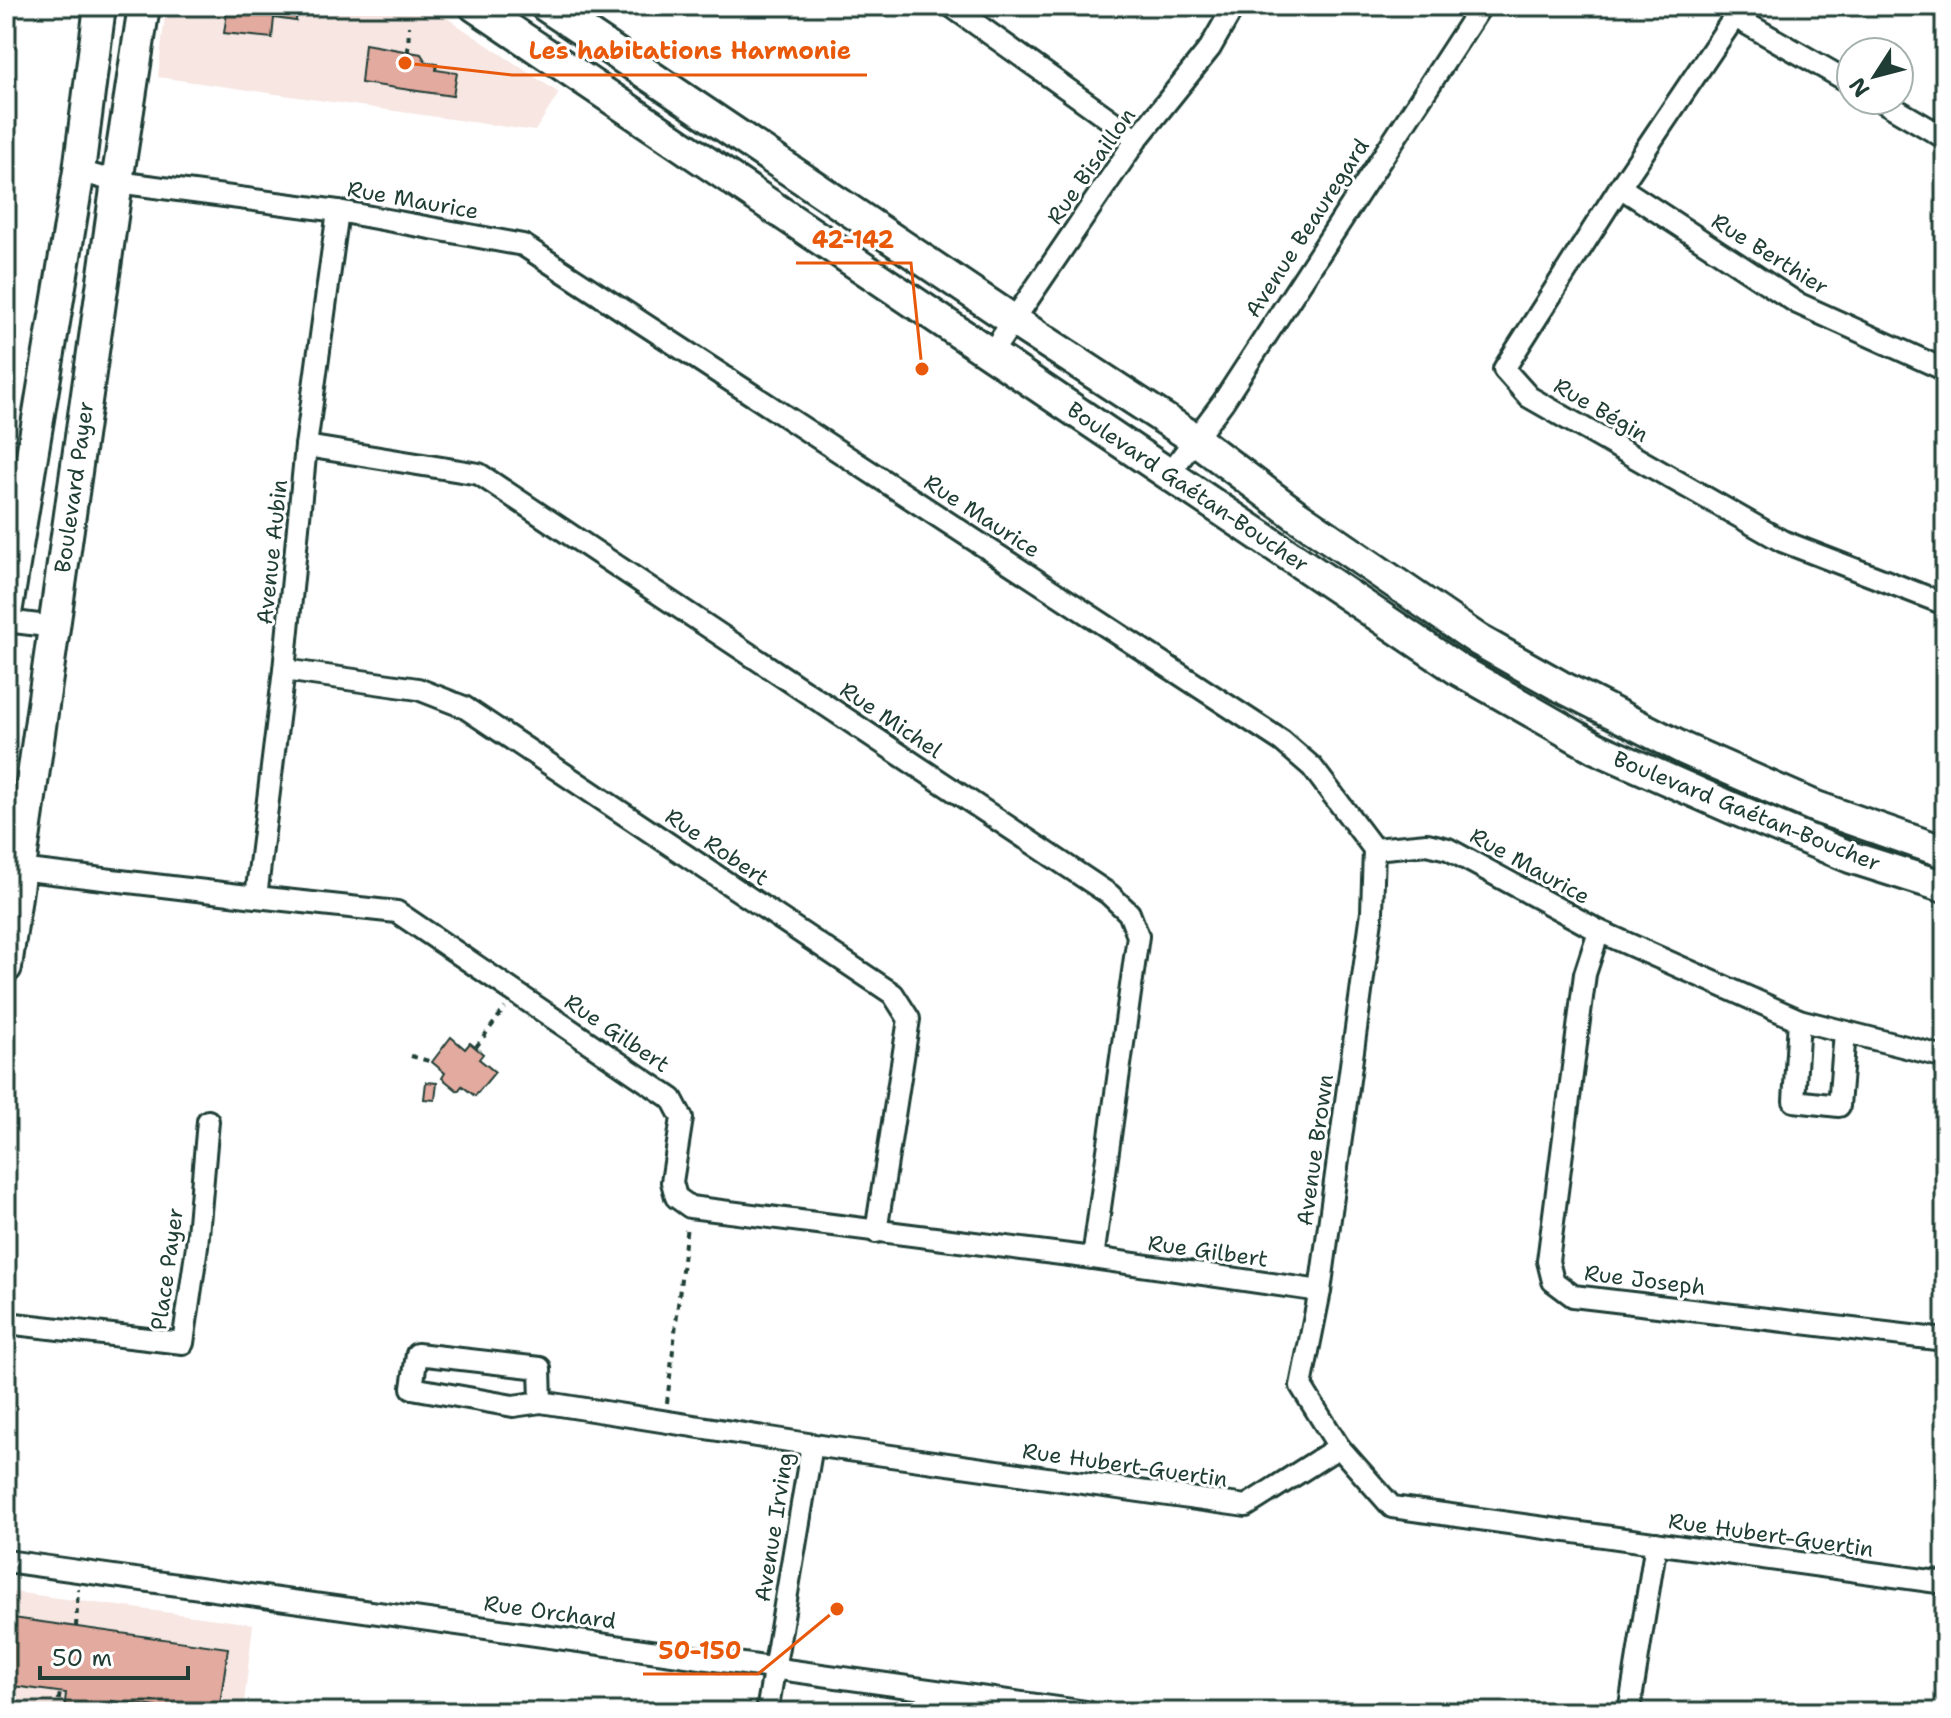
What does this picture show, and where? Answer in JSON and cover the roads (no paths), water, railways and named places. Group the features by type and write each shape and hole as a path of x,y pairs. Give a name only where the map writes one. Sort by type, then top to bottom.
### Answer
{"main road":[{"name":"Boulevard Payer","path":"6,613 79,171 100,6"},
{"name":"Boulevard Payer","path":"6,967 14,868 55,627 144,6"},
{"name":"Boulevard Gaétan-Boucher","path":"475,6 1459,670 1596,748 1850,857 1945,887"},
{"name":"Boulevard Gaétan-Boucher","path":"553,11 1195,439 1296,515 1480,641 1684,749 1816,807 1945,852"},
{"path":"538,48 553,11"}],"street":[{"path":"951,6 1137,139"},
{"name":"Rue Bisaillon","path":"990,355 1137,139 1210,48 1234,6"},
{"name":"Avenue Beauregard","path":"1169,474 1223,402 1481,6"},
{"path":"1739,11 1835,73"},
{"name":"Rue Bégin","path":"1739,11 1620,187 1504,369 1529,397 1782,541 1945,604"},
{"path":"1907,116 1945,138"},
{"name":"Rue Maurice","path":"79,171 117,182 338,211 523,245 1282,741 1312,767 1374,849 1427,844 1448,849 1599,931 1799,1020 1945,1057"},
{"name":"Rue Berthier","path":"1620,187 1797,303 1945,370"},
{"name":"Avenue Aubin","path":"256,897 284,670 306,446 338,211"},
{"name":"Rue Michel","path":"306,446 479,474 1109,894 1129,913 1138,936 1093,1258"},
{"path":"6,621 55,627"},
{"name":"Rue Robert","path":"284,670 418,689 464,707 893,994 909,1019 876,1232"},
{"name":"Avenue Brown","path":"1339,1447 1301,1386 1320,1291 1372,912 1374,849"},
{"name":"Rue Gilbert","path":"14,868 397,912 672,1099 682,1118 672,1182 676,1197 690,1207 1093,1258 1320,1291"},
{"name":"Rue Joseph","path":"1599,931 1583,989 1548,1261 1553,1281 1573,1296 1945,1340"},
{"path":"1799,1020 1794,1101 1839,1106 1845,1032"},
{"name":"Place Payer","path":"6,1323 183,1343 197,1246 208,1121"},
{"name":"Rue Hubert-Guertin","path":"541,1402 540,1368 417,1354 412,1388 513,1406 541,1402 812,1445 1246,1506 1339,1447 1392,1507 1945,1583"},
{"name":"Avenue Irving","path":"767,1712 812,1445"},
{"path":"1629,1712 1656,1543"},
{"name":"Rue Orchard","path":"6,1561 1087,1712"}],"place":[{"name":"Les habitations Harmonie","path":"405,63"},
{"name":"42-142","path":"922,369"},
{"name":"50-150","path":"837,1609"}]}
